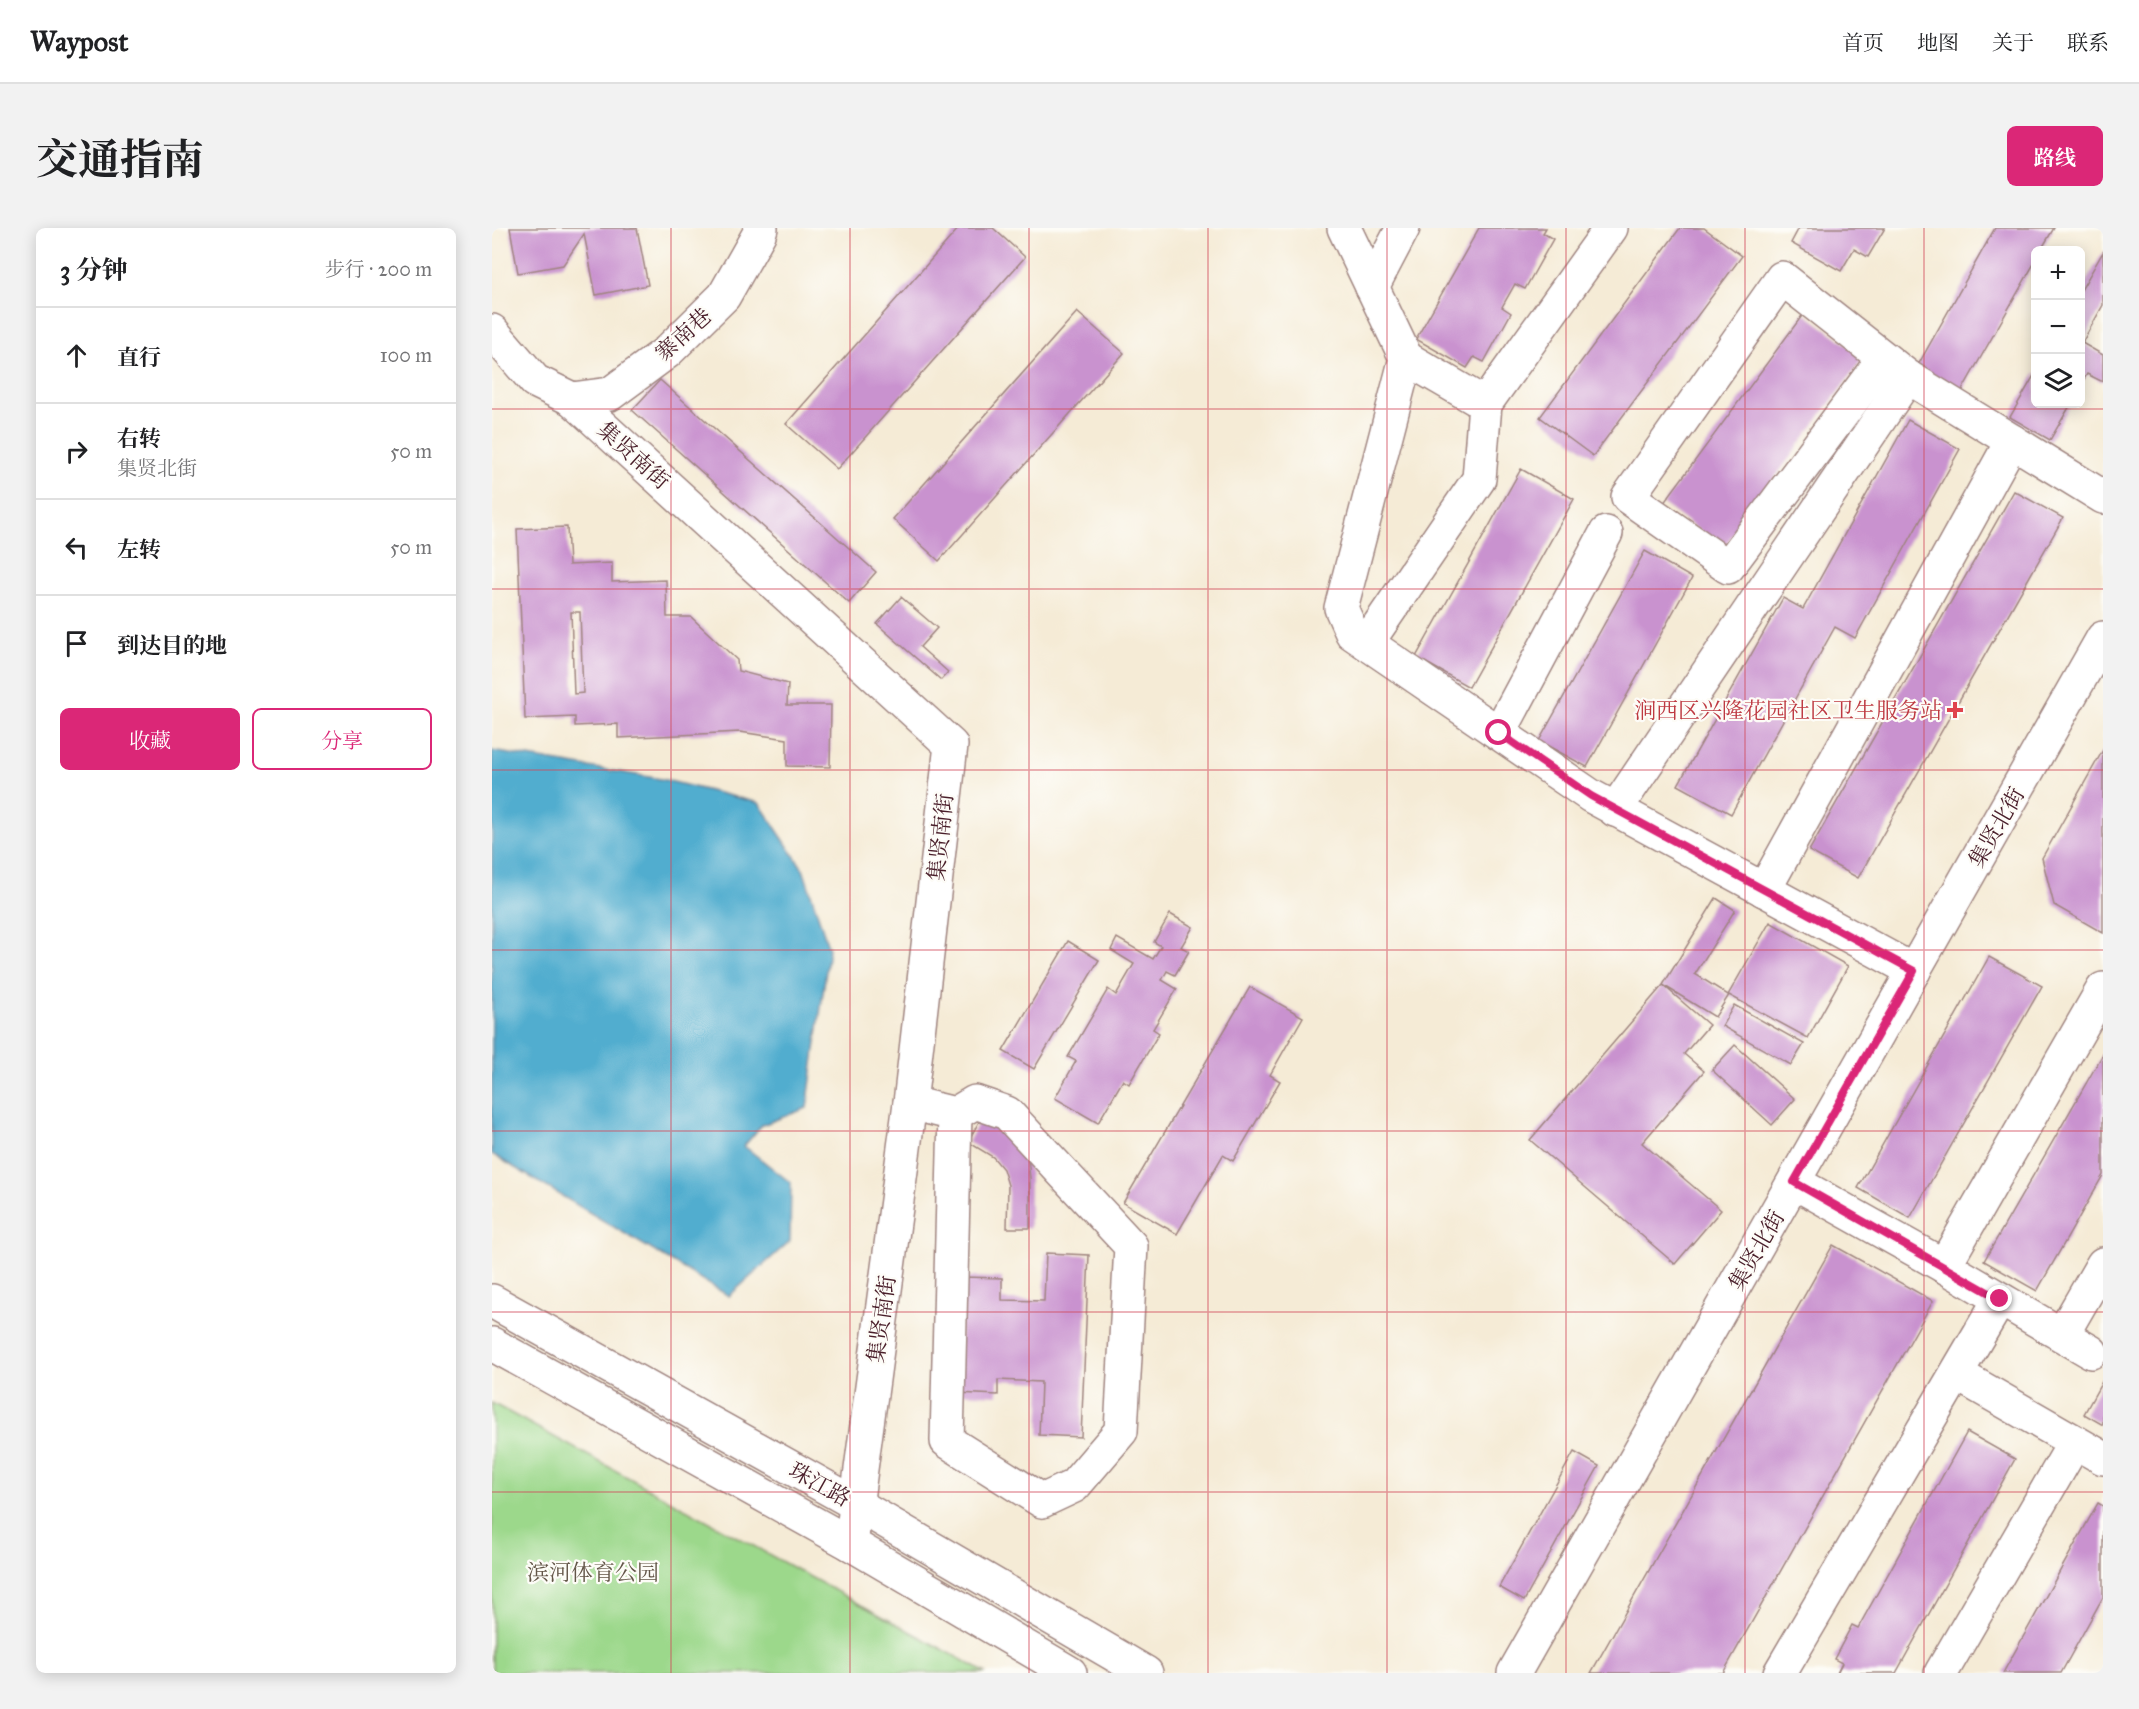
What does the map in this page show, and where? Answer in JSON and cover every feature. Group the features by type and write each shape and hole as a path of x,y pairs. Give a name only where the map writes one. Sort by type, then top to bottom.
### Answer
{"street":[{"name":"寨南巷","path":"572,399 610,394 667,352 724,297 761,228"},
{"path":"1344,228 1406,358 1485,404"},
{"path":"1372,287 1403,228"},
{"path":"1367,643 1479,479 1485,404 1611,228"},
{"path":"1896,367 1728,567 1628,497 1782,278 1896,367 2103,497"},
{"name":"集贤南街","path":"492,330 535,381 572,399 951,745 910,1103 851,1545"},
{"path":"1406,358 1341,608 1352,633 1591,796 1914,971"},
{"path":"1615,810 1896,367"},
{"path":"1764,890 2012,441"},
{"path":"1499,733 1606,533"},
{"name":"集贤北街","path":"1514,1673 2103,638"},
{"path":"1944,1266 2103,989"},
{"path":"910,1103 956,1114 975,1102 1006,1113 1131,1246 1121,1431 1074,1486 1042,1501 946,1441 956,1114"},
{"path":"1794,1182 2091,1352"},
{"path":"2062,1335 2103,1264"},
{"path":"1780,1673 2000,1299"},
{"name":"珠江路","path":"492,1301 856,1504 1146,1673"},
{"name":"珠江路","path":"492,1344 851,1545 1070,1673"},
{"path":"1957,1374 2103,1458"},
{"path":"1941,1673 2075,1442"}],"green space":[{"name":"滨河体育公园","path":"492,1403 986,1673 492,1673"}],"water":[{"path":"492,751 661,779 759,803 803,869 829,949 807,1108 762,1125 744,1146 791,1183 790,1241 729,1296 492,1154"}],"building":[{"path":"510,228 637,228 648,285 596,295 584,234 563,265 518,273"},
{"path":"959,228 993,228 1025,257 837,469 786,424"},
{"path":"1479,228 1546,228 1543,233 1553,239 1525,289 1515,284 1502,307 1511,313 1484,362 1474,357 1467,368 1416,339"},
{"path":"1680,228 1704,228 1742,256 1593,456 1540,417"},
{"path":"1799,228 1885,228 1868,257 1854,249 1841,271 1791,243"},
{"path":"1995,228 2054,228 2043,246 2031,246 2031,269 1961,392 1917,367"},
{"path":"2103,252 2103,305 2085,338 2085,300 2085,283"},
{"path":"1077,312 1124,353 939,561 893,519"},
{"path":"1804,313 1864,357 1723,548 1663,504"},
{"path":"2085,345 2103,355 2103,382 2087,374 2085,377"},
{"path":"660,380 876,572 849,603 632,410"},
{"path":"2031,381 2031,408 2069,408 2050,440 2010,417"},
{"path":"1908,420 1960,449 1855,638 1835,627 1731,814 1678,785 1783,598 1803,609"},
{"path":"1521,469 1574,499 1469,687 1416,657"},
{"path":"2014,491 2063,518 1858,878 1809,851"},
{"path":"567,527 569,565 612,563 612,582 666,580 667,617 691,617 737,660 738,671 788,684 787,705 831,705 830,767 787,766 787,739 740,732 618,738 618,724 575,726 575,717 525,719 517,529","holes":["571,612 580,612 583,693 574,694"]},
{"path":"1645,551 1692,578 1587,767 1539,741"},
{"path":"901,597 937,628 920,647 948,672 941,680 877,624"},
{"path":"2103,750 2103,933 2054,905 2042,858"},
{"path":"1716,898 1735,910 1695,974 1728,995 1770,922 1848,966 1808,1038 1729,995 1715,1017 1663,985"},
{"path":"1170,914 1193,927 1181,947 1189,951 1175,975 1167,971 1162,980 1177,989 1153,1029 1159,1033 1129,1084 1123,1080 1098,1123 1055,1098 1076,1061 1068,1057 1108,989 1116,995 1134,964 1111,950 1117,938 1153,959 1161,946 1154,942"},
{"path":"1068,941 1099,960 1034,1069 1003,1051"},
{"path":"1989,957 2042,986 1910,1218 1858,1188"},
{"path":"1663,985 1709,1025 1684,1054 1704,1071 1642,1143 1721,1210 1675,1264 1530,1140"},
{"path":"1250,987 1303,1017 1270,1075 1280,1081 1233,1161 1223,1155 1177,1234 1123,1203"},
{"path":"1734,1005 1804,1044 1791,1065 1722,1026"},
{"path":"1735,1045 1795,1099 1772,1125 1712,1070"},
{"path":"2103,1054 2103,1175 2037,1291 1984,1261"},
{"path":"981,1118 1000,1129 1028,1158 1030,1228 1007,1228 1008,1185 1003,1169 993,1157 968,1142"},
{"path":"1833,1245 1933,1301 1723,1673 1591,1673"},
{"path":"1046,1253 1089,1255 1081,1437 1039,1435 1041,1382 998,1380 998,1395 958,1393 962,1277 1002,1278 1002,1300 1044,1301"},
{"path":"2103,1380 2103,1425 2084,1414"},
{"path":"1967,1432 2015,1459 1896,1673 1837,1673 1842,1663 1834,1659 1852,1625 1858,1628"},
{"path":"1574,1452 1599,1466 1524,1601 1499,1587"},
{"path":"2098,1503 2103,1506 2103,1597 2061,1673 2003,1673"}],"place":[{"name":"涧西区兴隆花园社区卫生服务站","path":"1955,710"}],"route":[{"path":"1499,733 1591,796 1914,971 1794,1182 2000,1299"}]}
